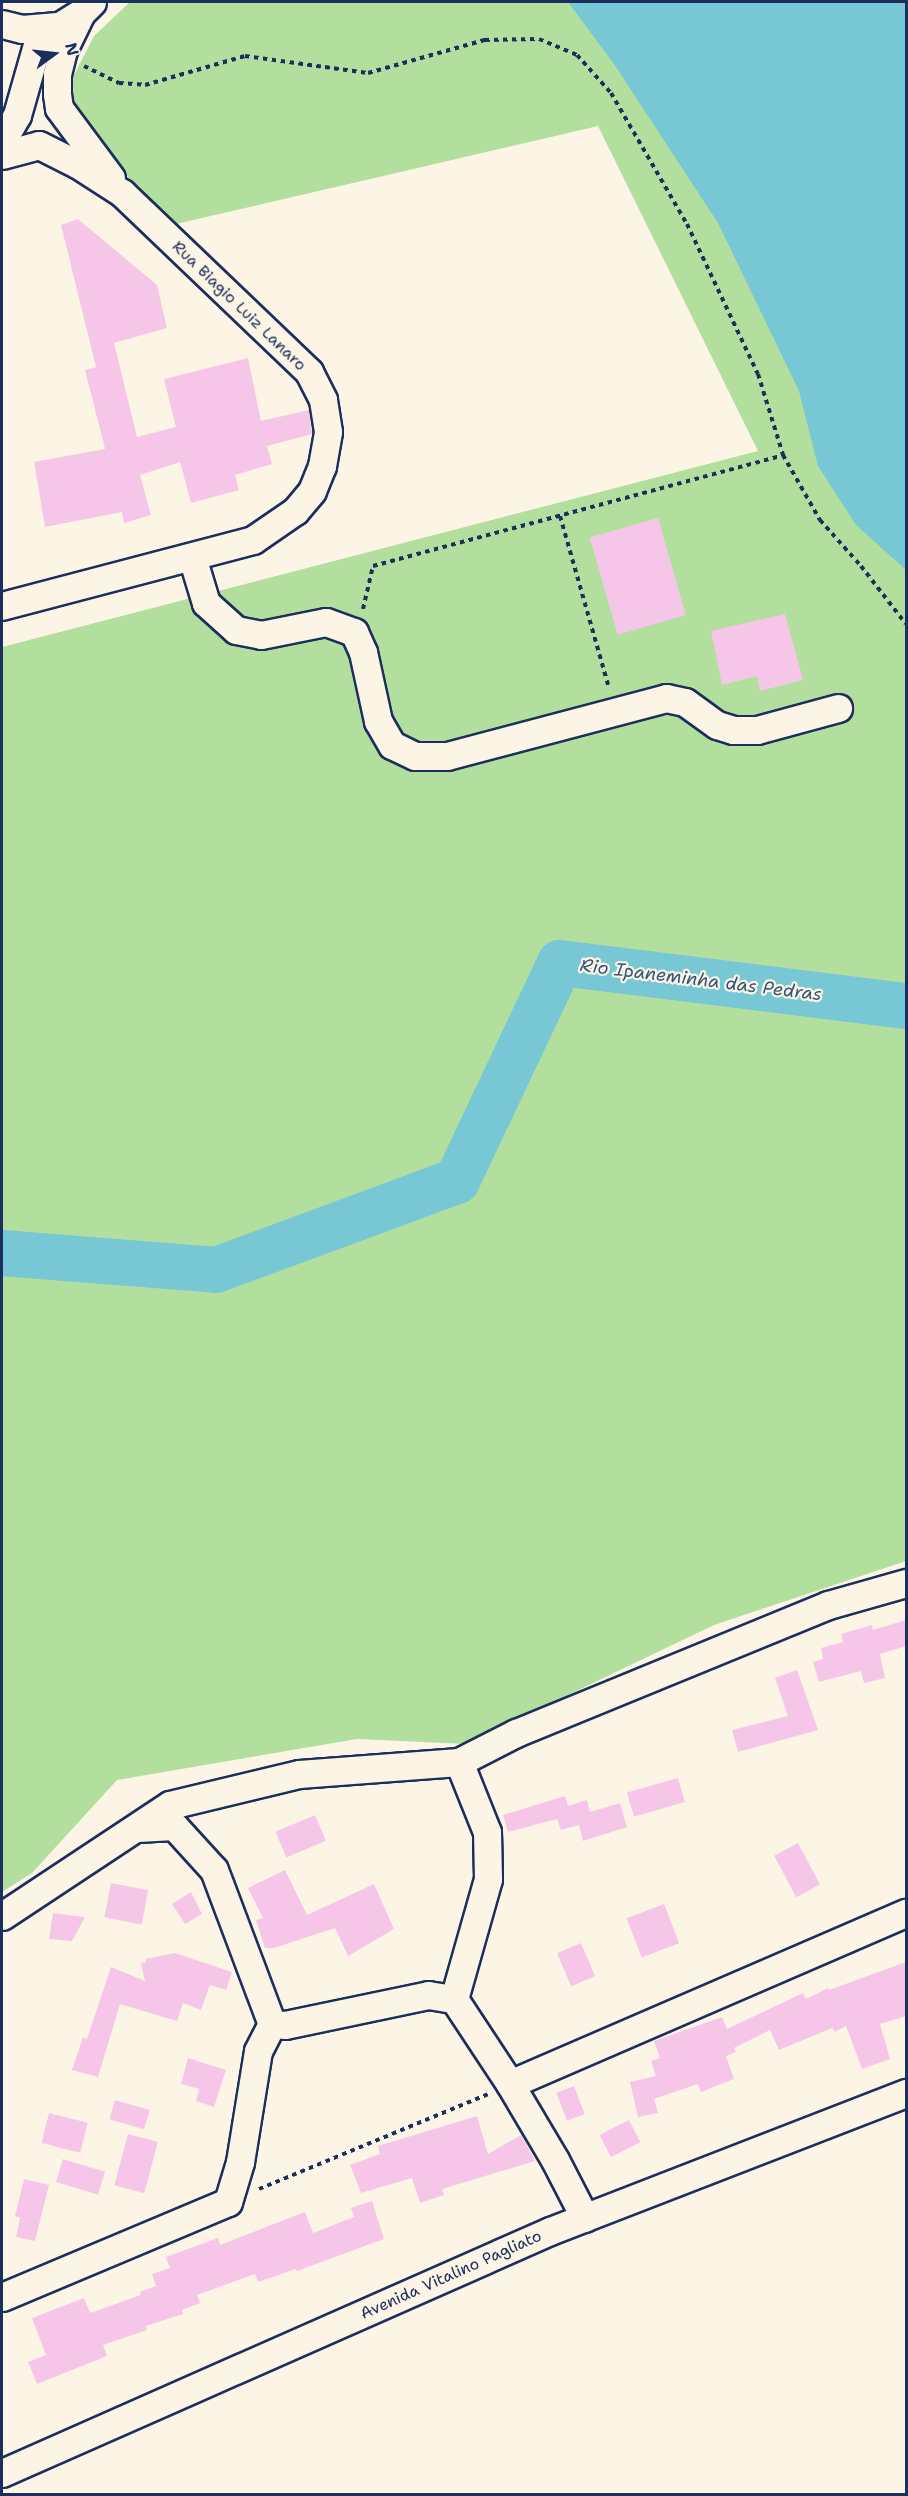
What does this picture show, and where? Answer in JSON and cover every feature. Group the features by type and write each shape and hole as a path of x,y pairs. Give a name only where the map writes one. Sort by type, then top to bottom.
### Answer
{"street":[{"path":"2,24 22,29 75,21"},
{"path":"39,145 23,138 16,124 25,85 37,45 75,21"},
{"path":"2,155 53,141 59,136 63,122 59,108 57,74 75,21"},
{"path":"2,36 18,57 25,85"},
{"path":"2,141 20,108 33,99 48,100 59,108"},
{"name":"Rua Biagio Luiz Lanaro","path":"2,606 253,540 295,512 312,491 322,466 328,432 323,400 309,372 122,193 59,108"},
{"name":"Rua Biagio Luiz Lanaro","path":"39,145 77,164 122,193"},
{"path":"192,557 206,603 236,630 261,636 326,622 354,632 363,652 378,721 392,745 416,756 447,756 666,698 685,702 717,725 733,730 757,730 838,708"},
{"path":"2,1916 170,1805 299,1774 459,1762 516,1733 828,1605 906,1583"},
{"path":"454,2000 488,1879 487,1832 459,1762"},
{"path":"2,2297 228,2202 240,2162 258,2051 272,2025 214,1870 174,1826 136,1828"},
{"path":"510,2084 906,1913"},
{"path":"272,2025 285,2025 428,1995 454,2000 510,2084 555,2160 585,2218"},
{"name":"Avenida Vitalino Pagliato","path":"2,2472 528,2240 906,2093"}],"path":[{"path":"75,21 87,69 118,83 145,85 245,56 368,73 485,40 539,39 578,55 611,93 687,224 758,374 783,455 820,520 861,566 906,624"},
{"path":"354,632 366,601 373,566 783,455"},
{"path":"560,516 615,710"},
{"path":"228,2202 510,2084"}],"green space":[{"path":"130,2 906,2 906,1561 714,1625 466,1744 357,1739 117,1780 32,1873 2,1892 2,647 758,451 598,126 176,224 126,175 88,129 72,98 73,77 94,36"}],"water":[{"path":"568,2 906,3 906,570 856,525 818,466 799,391 718,223 614,64"}],"building":[{"path":"78,219 157,285 167,328 114,343 137,437 176,427 164,379 248,358 261,421 309,410 312,434 267,446 272,464 235,475 239,490 191,503 180,462 140,475 151,515 124,523 122,512 45,527 34,462 105,449 85,370 96,367 61,225"},
{"path":"658,518 686,615 618,635 590,538"},
{"path":"785,614 803,680 760,691 757,676 722,685 711,631"},
{"path":"906,1620 906,1646 880,1654 885,1678 864,1683 861,1671 819,1682 813,1662 823,1659 821,1648 843,1642 841,1634 872,1625 873,1630"},
{"path":"797,1670 818,1730 738,1752 732,1730 788,1716 775,1678"},
{"path":"678,1778 685,1802 634,1817 627,1793"},
{"path":"565,1796 568,1806 587,1800 590,1812 620,1803 627,1827 583,1841 579,1825 561,1830 557,1819 508,1832 503,1815"},
{"path":"315,1815 326,1841 286,1858 275,1832"},
{"path":"798,1843 820,1884 796,1897 774,1856"},
{"path":"285,1870 307,1915 374,1884 394,1929 348,1956 335,1928 274,1948 265,1948 256,1920 263,1918 248,1888"},
{"path":"111,1883 148,1890 142,1925 104,1917"},
{"path":"191,1892 202,1914 185,1924 172,1904"},
{"path":"664,1904 679,1943 642,1958 627,1918"},
{"path":"53,1913 85,1917 72,1941 49,1939"},
{"path":"581,1943 595,1976 571,1986 557,1953"},
{"path":"175,1953 232,1972 226,1990 210,1985 201,2010 183,2003 177,2021 120,2004 98,2077 72,2070 83,2037 87,2039 111,1967 145,1981 141,1963 146,1962 146,1959"},
{"path":"906,1962 906,2016 880,2024 890,2059 862,2069 846,2026 835,2032 832,2028 779,2050 770,2030 734,2048 736,2052 726,2056 734,2079 701,2092 698,2084 654,2099 658,2113 638,2117 630,2082 656,2076 651,2061 660,2058 654,2041 722,2017 727,2029 803,1993 806,1999 828,1988 829,1990"},
{"path":"188,2058 226,2070 214,2107 196,2101 199,2089 181,2084"},
{"path":"574,2086 585,2114 567,2121 556,2093"},
{"path":"115,2100 150,2110 144,2129 109,2119"},
{"path":"49,2113 88,2123 80,2153 42,2143"},
{"path":"477,2116 488,2154 521,2135 535,2161 442,2189 444,2195 420,2203 412,2178 361,2193 350,2165 380,2154 378,2146"},
{"path":"629,2120 640,2142 611,2157 600,2135"},
{"path":"128,2134 158,2142 144,2193 114,2185"},
{"path":"63,2159 105,2172 98,2195 56,2182"},
{"path":"24,2179 49,2185 35,2241 16,2237 20,2218 15,2216"},
{"path":"372,2201 384,2239 297,2271 296,2269 258,2282 255,2274 197,2295 200,2303 182,2310 183,2314 146,2326 147,2330 103,2345 107,2356 37,2384 28,2362 46,2355 32,2318 84,2298 90,2313 141,2295 140,2292 156,2286 152,2274 170,2268 166,2257 218,2238 220,2245 305,2212 313,2233 354,2217 351,2208"}],"waterway":[{"name":"Rio Ipaneminha das Pedras","path":"2,1253 216,1270 457,1181 560,963 906,1006"}]}
